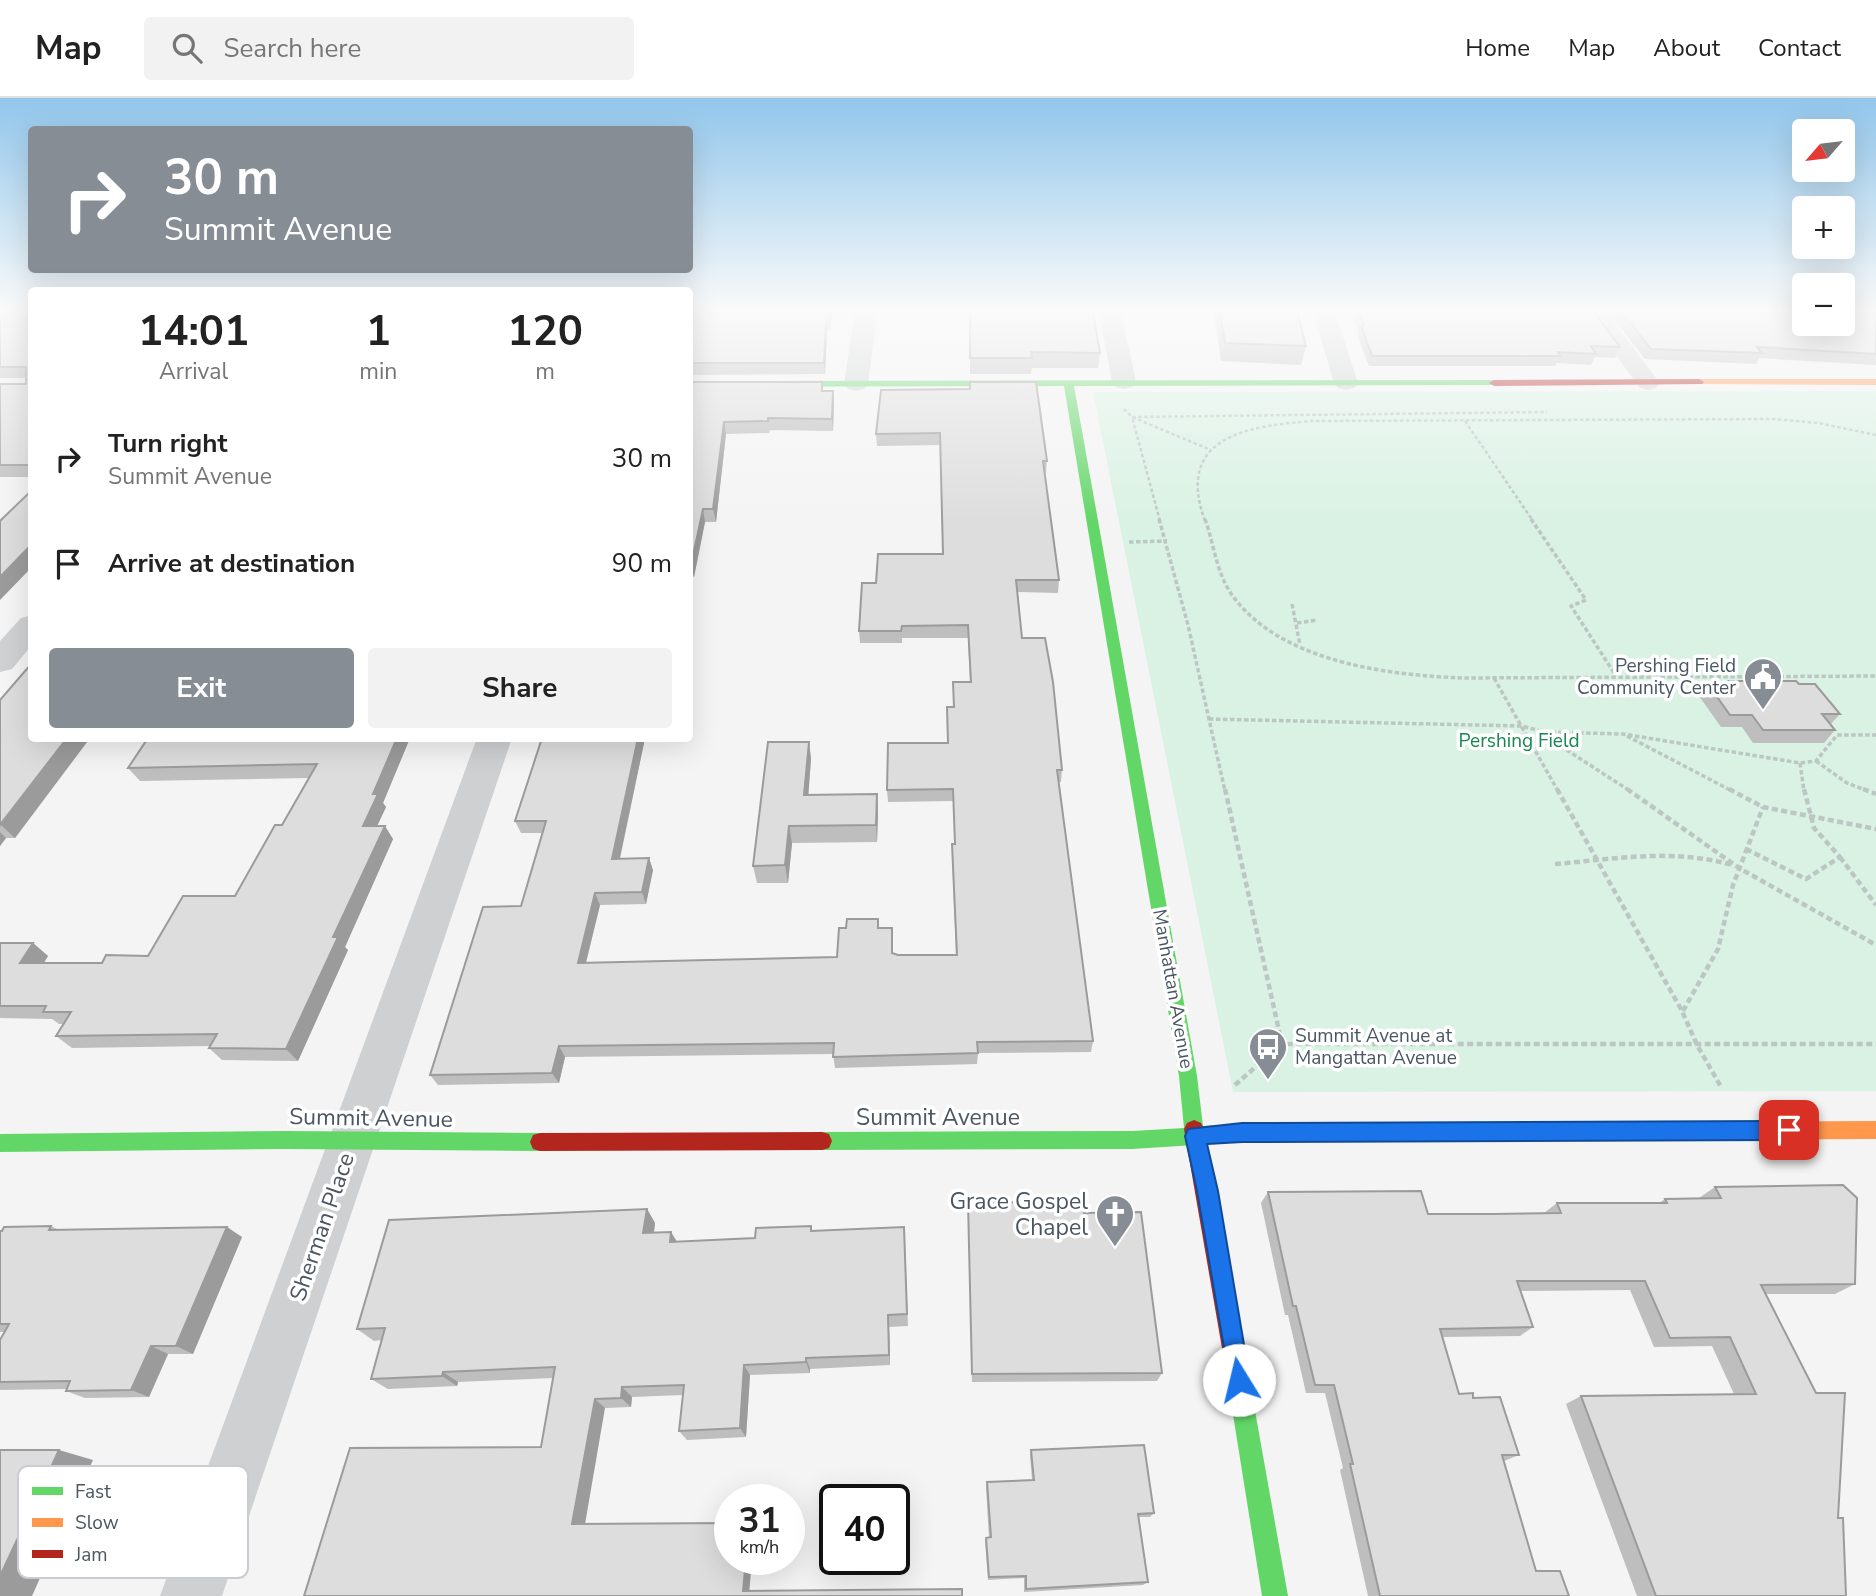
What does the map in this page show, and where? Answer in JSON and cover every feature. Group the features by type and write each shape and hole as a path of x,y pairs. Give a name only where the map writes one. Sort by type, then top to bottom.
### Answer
{"street":[{"path":"693,384 1876,382"},
{"name":"Manhattan Avenue","path":"1068,383 1275,1596"},
{"path":"0,661 28,630"},
{"name":"Sherman Place","path":"237,1466 494,742"},
{"name":"Summit Avenue","path":"0,1143 1118,1140 1256,1132 1876,1130"},
{"name":"Sherman Place","path":"191,1596 197,1578"}],"path":[{"path":"1124,409 1132,417 1211,450"},
{"path":"1132,417 1549,412"},
{"path":"1373,413 1378,421"},
{"path":"1132,417 1167,541 1282,1044"},
{"path":"1876,435 1818,423 1774,419 1312,421 1251,429 1211,450 1196,478 1197,494 1224,581 1254,617 1300,645 1353,665 1394,672 1494,678 1876,676"},
{"path":"1465,421 1586,600 1571,606 1617,677"},
{"path":"1127,542 1167,541"},
{"path":"1292,604 1300,645"},
{"path":"1297,623 1317,620"},
{"path":"1494,678 1682,1012 1721,1087"},
{"path":"1209,719 1522,726 1545,732 1623,734 1800,762 1816,761 1847,783 1876,794"},
{"path":"1545,732 1559,745 1673,819 1739,868 1876,945"},
{"path":"1623,734 1763,807 1876,829"},
{"path":"1816,761 1837,735 1876,735"},
{"path":"1800,762 1801,779 1814,828 1876,905"},
{"path":"1682,1012 1718,949 1739,868 1763,807"},
{"path":"1746,849 1806,879 1840,857"},
{"path":"1555,864 1597,862 1666,853 1710,857 1739,868"},
{"path":"1235,1085 1282,1044 1876,1044"}],"green space":[{"name":"Pershing Field","path":"1876,391 1876,1091 1233,1092 1093,392"}],"building":[{"path":"28,382 28,465 0,465 0,384"},
{"path":"693,382 822,382 822,391 833,391 832,419 768,418 768,421 724,422 713,509 703,509 693,556"},
{"path":"970,382 1036,382 1047,461 1043,461 1059,580 1016,580 1022,638 1045,638 1053,682 1062,770 1057,770 1093,1041 977,1042 978,1053 833,1057 834,1043 559,1046 552,1073 430,1075 483,907 521,906 546,821 515,821 541,742 637,742 612,859 649,858 642,892 595,893 578,963 837,957 839,928 846,928 847,919 878,919 878,928 892,928 892,953 898,955 957,955 952,844 955,844 953,789 887,790 888,743 948,743 947,707 954,707 953,682 971,682 968,625 902,626 901,631 859,631 862,583 876,583 878,554 943,554 940,433 876,434 881,390 970,389"},
{"path":"28,494 28,548 0,577 0,521"},
{"path":"28,668 28,742 64,742 0,825 0,700"},
{"name":"Pershing Field Community Center","path":"1729,681 1796,681 1799,684 1815,684 1840,714 1822,714 1835,730 1763,730 1752,715 1730,715 1708,684 1731,684"},
{"path":"145,742 395,742 373,794 378,794 363,826 385,826 333,937 338,937 286,1049 209,1048 217,1034 56,1036 71,1012 43,1012 46,1006 0,1006 0,943 33,943 20,963 102,963 106,955 148,956 183,896 235,896 275,825 282,825 317,764 128,768"},
{"path":"768,742 809,742 804,795 877,794 876,825 789,826 785,865 753,866"},
{"path":"1843,1185 1857,1198 1855,1284 1761,1285 1816,1393 1845,1393 1838,1518 1843,1518 1846,1596 1656,1596 1581,1396 1756,1394 1730,1337 1670,1338 1645,1281 1517,1281 1533,1327 1440,1329 1459,1394 1473,1393 1473,1398 1500,1397 1519,1455 1502,1455 1536,1571 1560,1571 1569,1596 1380,1596 1334,1385 1315,1385 1296,1306 1293,1306 1268,1192 1421,1191 1428,1214 1493,1214 1561,1213 1557,1203 1667,1203 1665,1199 1721,1198 1715,1187"},
{"path":"968,1202 1083,1203 1084,1213 1141,1212 1162,1373 972,1374"},
{"path":"647,1209 643,1233 671,1232 670,1242 755,1238 756,1228 811,1226 811,1231 904,1227 907,1314 888,1315 889,1355 806,1358 806,1362 744,1365 740,1428 679,1431 684,1385 622,1387 621,1398 595,1399 572,1524 714,1523 714,1575 744,1575 743,1591 962,1589 962,1596 304,1596 350,1448 541,1447 555,1367 443,1372 442,1376 371,1379 385,1328 357,1329 389,1220"},
{"path":"51,1226 49,1230 227,1227 176,1346 151,1346 131,1390 66,1391 70,1381 0,1382 0,1340 9,1324 0,1324 0,1231 4,1227"},
{"path":"1144,1445 1154,1513 1138,1514 1148,1582 1026,1589 1026,1576 989,1577 986,1538 991,1537 987,1482 1034,1480 1031,1450"},
{"path":"0,1450 59,1450 52,1466 18,1466 18,1538 0,1576"}],"traffic: fast":[{"path":"1068,383 1188,1076 1194,1129"},
{"path":"693,384 1494,383"},
{"path":"822,1141 1132,1140 1243,1133 1697,1131"},
{"path":"0,1143 287,1140 540,1142"},
{"path":"1238,1377 1275,1596"}],"traffic: slow":[{"path":"1699,382 1876,382"},
{"path":"1697,1131 1876,1130"}],"traffic: jam":[{"path":"1494,383 1699,382"},
{"path":"1194,1129 1238,1377"},
{"path":"540,1142 822,1141"}],"place":[{"name":"Pershing Field Community Center","path":"1763,711"},
{"name":"Summit Avenue at Mangattan Avenue","path":"1268,1081"},
{"name":"Grace Gospel Chapel","path":"1115,1248"}],"route":[{"path":"1239,1380 1195,1136 1242,1133 1789,1130"}]}
